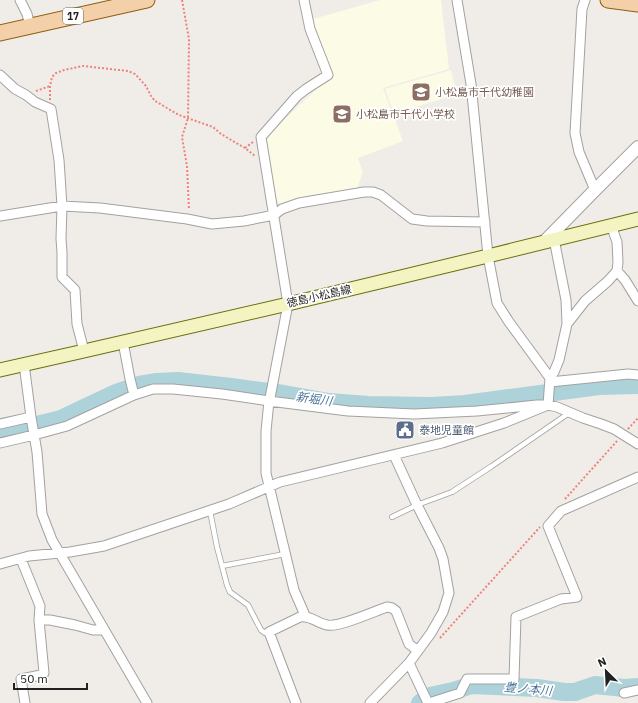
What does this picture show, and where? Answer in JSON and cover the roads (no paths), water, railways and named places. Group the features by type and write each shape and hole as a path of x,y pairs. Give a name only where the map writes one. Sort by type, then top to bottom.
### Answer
{"main road":[{"name":"17","path":"0,33 147,0"},
{"path":"608,0 638,4"},
{"name":"徳島小松島線","path":"0,370 288,304 638,219"}],"street":[{"path":"304,0 310,29 328,75 297,96 261,137 288,304 270,400 266,431 266,472 294,590 304,616"},
{"path":"457,0 471,84 488,256 497,303 550,382"},
{"path":"585,0 582,9 575,133 579,152 595,190"},
{"path":"24,2 30,26"},
{"path":"0,75 15,89 51,109 59,160 62,206 62,277 75,290 77,324 84,351"},
{"path":"548,403 550,382 559,360 567,324 566,300 550,240 595,190 638,147"},
{"path":"0,216 62,206 100,208 187,219 212,224 244,221 274,215 282,209 299,203 364,192 373,192 381,195 412,219 427,221 485,222"},
{"path":"567,324 585,301 617,271 617,242 611,226"},
{"path":"617,271 625,280 638,301"},
{"path":"122,342 134,394"},
{"path":"24,364 31,419 38,452 42,514 52,540 147,703"},
{"path":"550,382 628,374 638,375"},
{"path":"0,443 67,426 134,394 153,389 173,389 348,411 414,414 477,411 548,403 569,413 614,429 638,444"},
{"path":"0,564 29,556 70,552 104,546 210,511 280,482 442,443 504,423 548,403"},
{"path":"0,424 31,419"},
{"path":"370,703 409,663 431,633 444,612 449,593 440,548 417,505 394,455"},
{"path":"409,663 427,700 432,701 460,693 467,680 514,680 516,617 561,599 577,597 548,526 561,511 638,477"},
{"path":"21,559 40,606 39,620 44,673 21,679 25,703"},
{"path":"296,703 269,632 300,617 304,616 312,618 326,625 332,626 387,607 392,608 396,611 409,644 418,651"},
{"path":"39,620 56,621 93,630 104,630"},
{"path":"624,693 638,686"}],"lane":[{"path":"392,517 417,505 452,492 569,413"},
{"path":"210,511 217,547 230,592 248,605 261,630 265,633 269,632"},
{"path":"222,566 285,554"}],"waterway":[{"name":"新堀川","path":"0,434 61,419 116,393 139,385 157,382 178,381 231,387 329,402 368,405 432,406 465,404 599,386 638,385"},
{"name":"豊ノ本川","path":"420,703 430,696 472,685 537,688 564,692 575,692 595,685 624,688 638,687"}],"place":[{"name":"小松島市千代幼稚園","path":"421,92"},
{"name":"小松島市千代小学校","path":"342,114"},
{"name":"泰地児童館","path":"405,430"}]}
